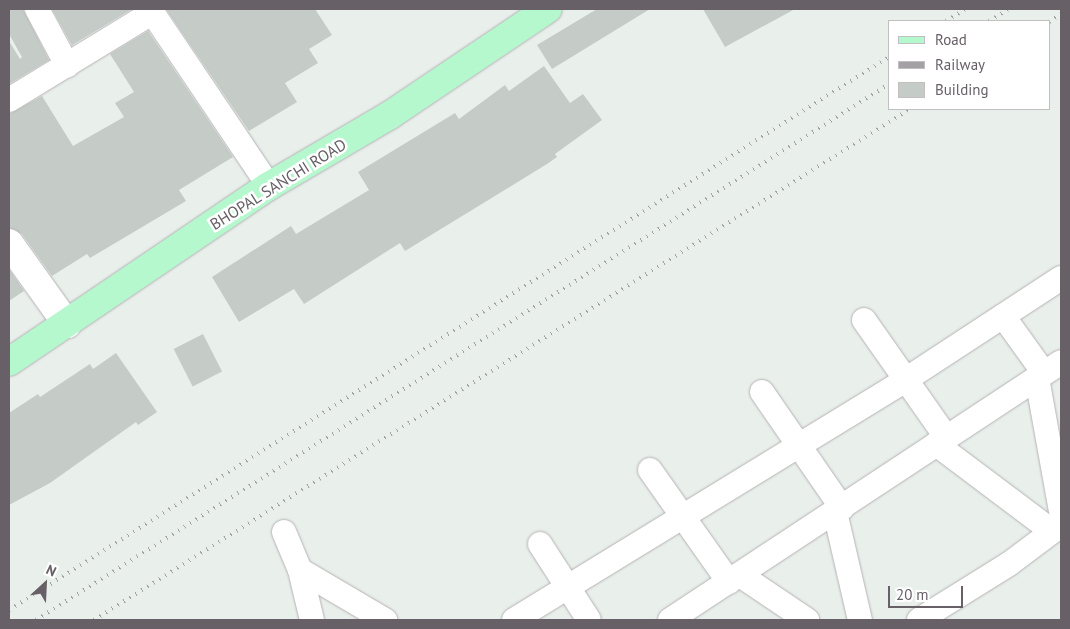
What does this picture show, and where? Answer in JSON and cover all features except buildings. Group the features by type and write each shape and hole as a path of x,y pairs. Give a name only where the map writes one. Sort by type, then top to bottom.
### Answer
{"main road":[{"name":"BHOPAL SANCHI ROAD","path":"9,362 269,186 390,115 548,9"}],"street":[{"path":"37,9 67,65"},
{"path":"9,100 151,10 269,186"},
{"path":"9,243 67,324"},
{"path":"514,620 907,379 1061,278"},
{"path":"1003,316 1047,371 1058,523"},
{"path":"864,320 907,379 942,441 1058,523"},
{"path":"670,620 735,579 1047,371"},
{"path":"762,392 839,510 860,620"},
{"path":"650,470 684,517 735,579 807,620"},
{"path":"919,620 1009,564 1058,523"},
{"path":"284,532 300,570 312,620"},
{"path":"540,544 589,620"},
{"path":"300,570 385,620"}],"railway":[{"path":"948,20 966,9"},
{"path":"991,20 1009,9"},
{"path":"1050,21 1061,14"},
{"path":"9,610 888,58"},
{"path":"36,620 888,85"},
{"path":"94,620 908,110"}]}
